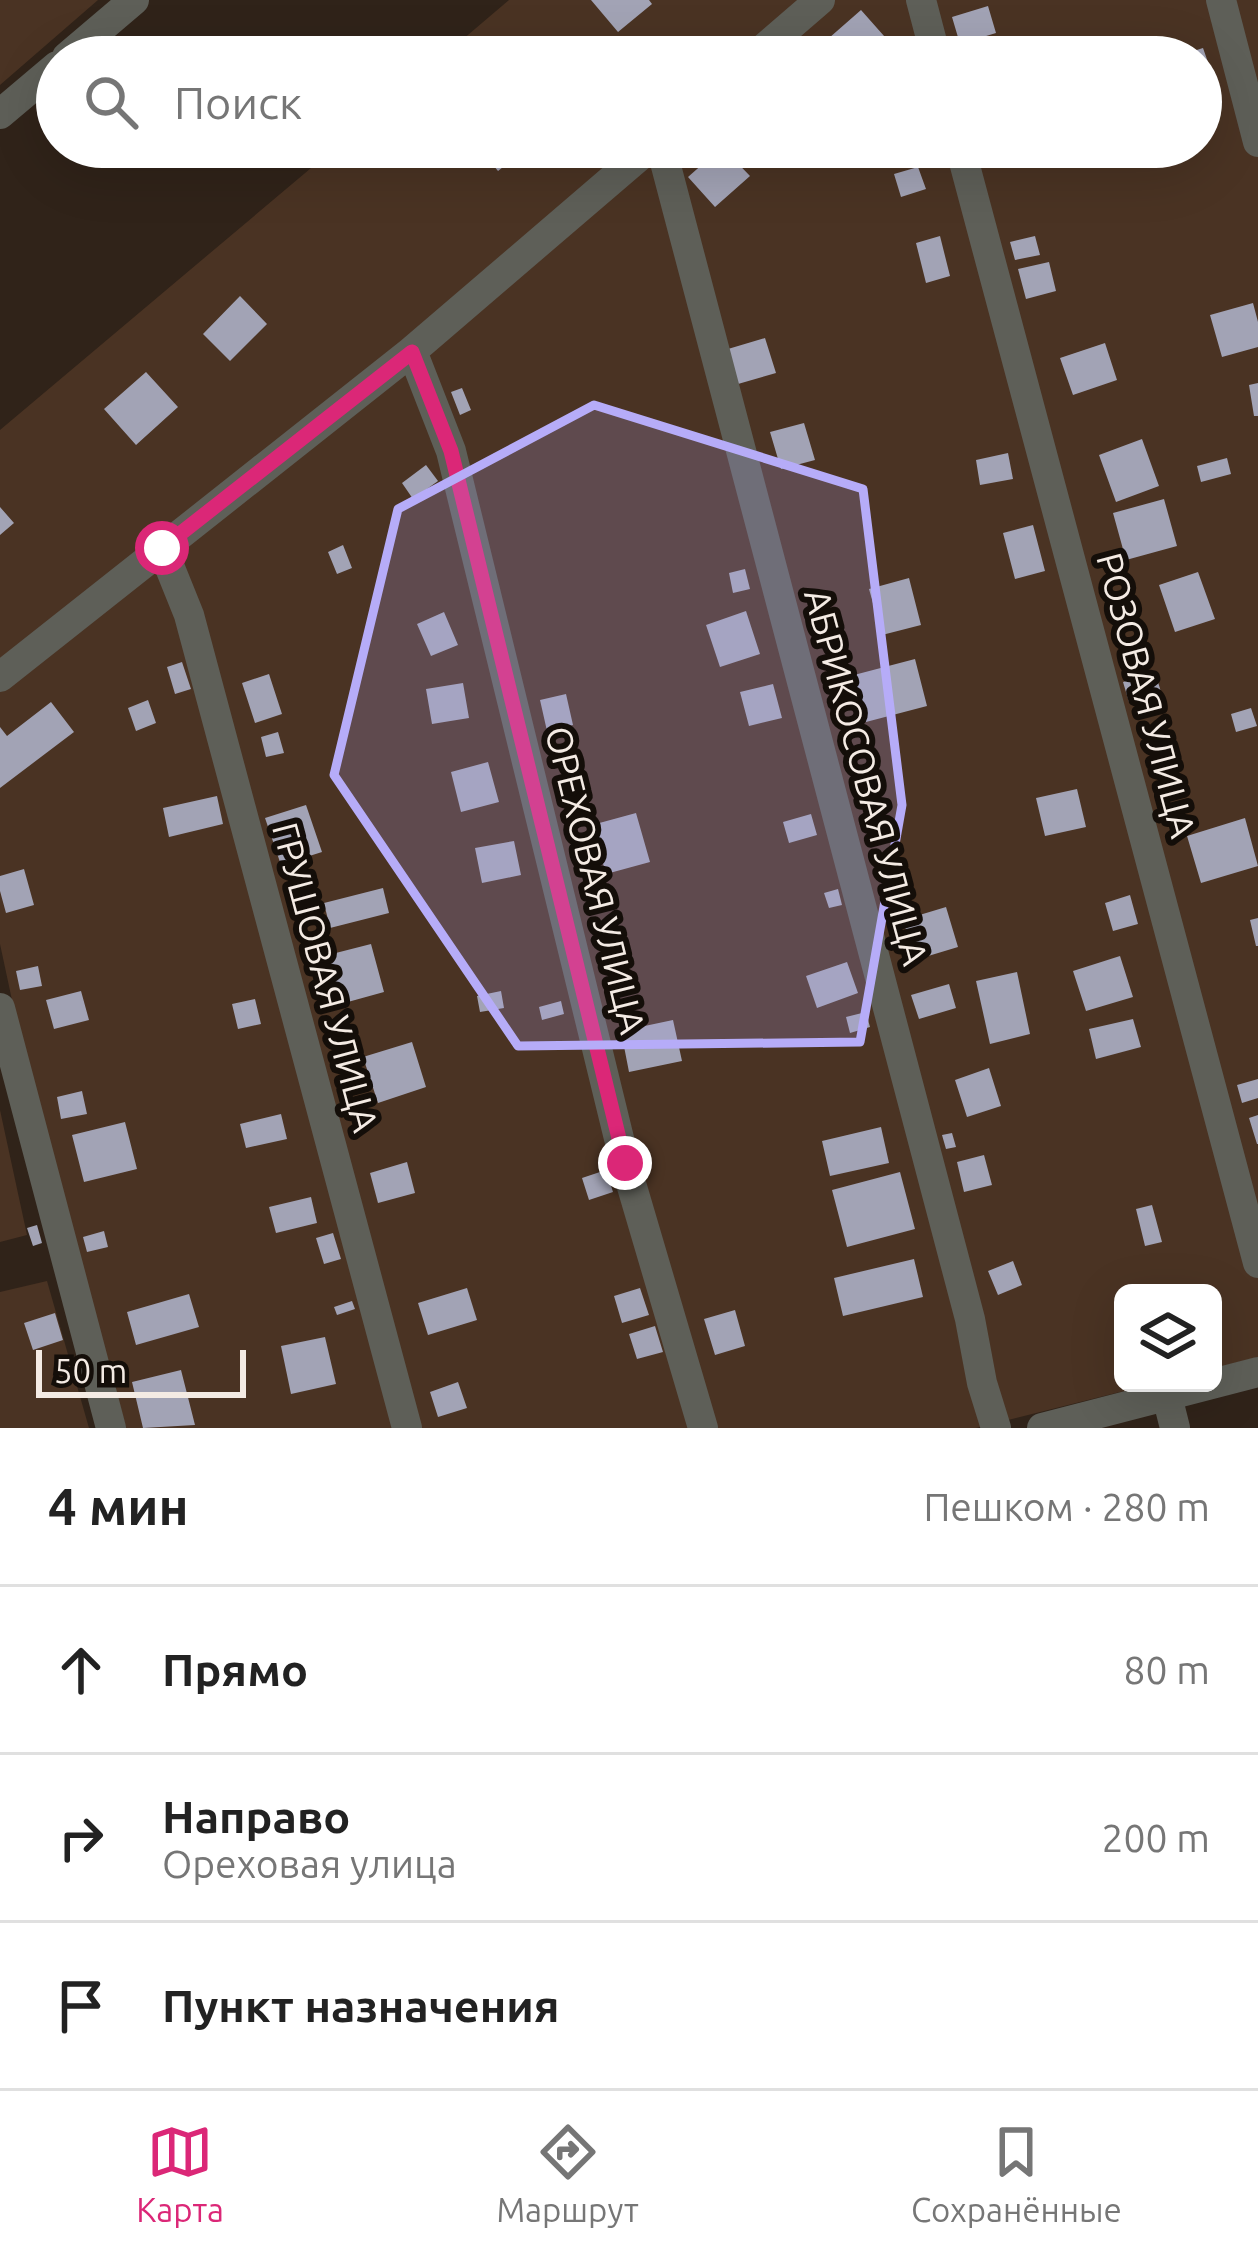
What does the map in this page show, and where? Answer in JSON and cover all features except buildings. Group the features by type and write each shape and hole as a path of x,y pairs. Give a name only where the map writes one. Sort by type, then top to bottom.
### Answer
{"street":[{"path":"92,36 134,0"},
{"path":"778,36 820,0"},
{"path":"921,0 930,36"},
{"path":"1220,0 1258,142"},
{"path":"0,115 36,84"},
{"path":"0,677 412,352 626,168"},
{"name":"АБРИКОСОВАЯ УЛИЦА","path":"667,168 996,1428"},
{"name":"РОЗОВАЯ УЛИЦА","path":"966,168 1258,1263"},
{"name":"ОРЕХОВАЯ УЛИЦА","path":"412,352 451,451 625,1163 703,1428"},
{"name":"ГРУШОВАЯ УЛИЦА","path":"162,548 189,615 407,1428"},
{"path":"0,1008 112,1428"},
{"path":"1042,1428 1258,1372"},
{"path":"1167,1396 1175,1428"}],"highlighted area":[{"path":"594,405 863,489 902,805 860,1042 518,1046 334,775 398,509"}],"shaded area":[{"path":"0,0 98,0 56,36 36,36 36,54 0,85"},
{"path":"509,0 1258,0 1258,1357 1222,1367 1222,1284 1114,1284 1114,1392 1120,1392 976,1428 126,1428 18,1028 0,944 0,430 311,168 1222,168 1222,36 467,36"},
{"path":"0,1110 27,1235 0,1242"},
{"path":"47,1281 89,1428 0,1428 0,1292"}],"route":[{"path":"162,548 412,352 451,451 625,1163"}]}
